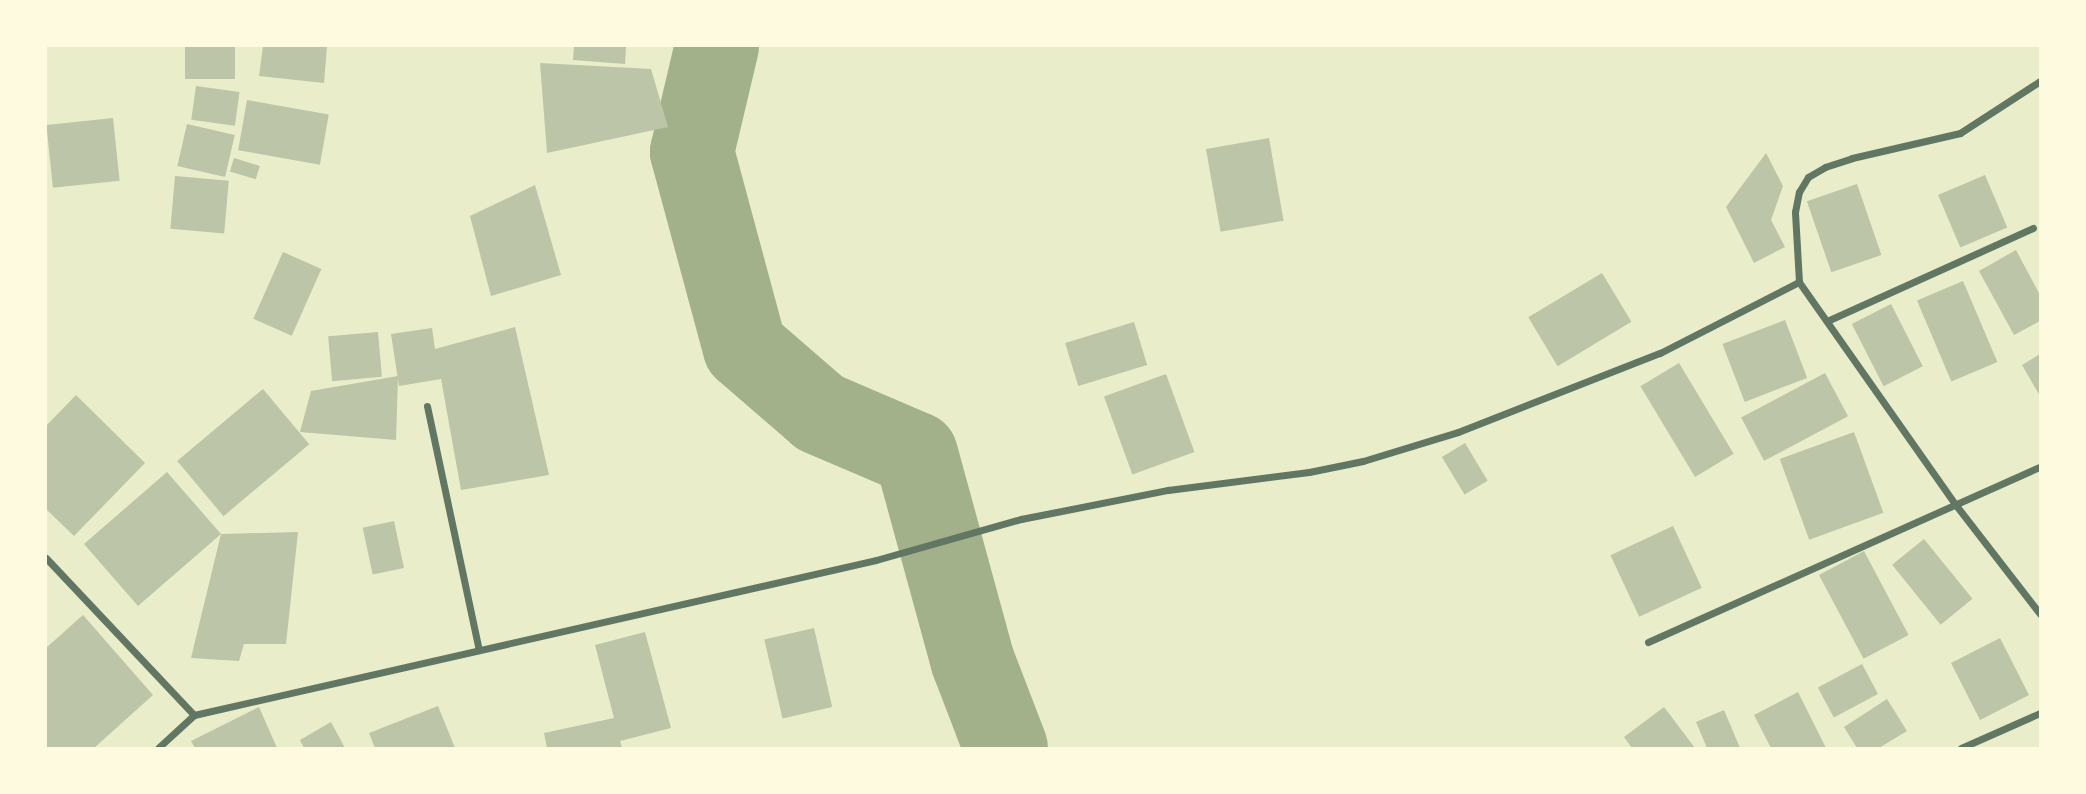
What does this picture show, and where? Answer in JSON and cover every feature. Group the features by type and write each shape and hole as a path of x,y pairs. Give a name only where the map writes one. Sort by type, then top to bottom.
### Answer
{"street":[{"path":"2040,81 1960,133 1852,158 1825,167 1808,177 1799,191 1795,212 1799,282 1955,504 2040,614"},
{"path":"1827,321 2033,228"},
{"path":"158,748 194,715 876,560 1021,519 1168,490 1252,481 1363,461 1458,432 1660,353 1799,282"},
{"path":"426,405 479,650"},
{"path":"1648,642 2040,467"},
{"path":"46,558 194,715"},
{"path":"1961,748 2040,713"}],"building":[{"path":"185,46 235,46 235,79 185,79"},
{"path":"263,46 327,46 324,83 259,76"},
{"path":"574,46 626,46 625,64 573,60"},
{"path":"540,63 651,69 668,127 547,153"},
{"path":"196,86 240,92 235,126 191,120"},
{"path":"247,100 329,114 320,165 238,150"},
{"path":"113,118 120,181 53,188 46,125"},
{"path":"187,124 235,135 225,177 177,166"},
{"path":"1269,138 1284,221 1221,232 1206,149"},
{"path":"1766,153 1783,186 1771,220 1785,247 1754,263 1726,207"},
{"path":"234,158 260,166 256,179 230,171"},
{"path":"1985,175 2007,227 1960,247 1938,195"},
{"path":"175,176 229,181 224,234 170,229"},
{"path":"1857,184 1881,255 1831,272 1807,201"},
{"path":"535,185 561,275 491,296 470,216"},
{"path":"2016,250 2040,295 2040,321 2014,335 1979,271"},
{"path":"283,252 321,269 292,336 253,319"},
{"path":"1602,273 1631,322 1558,366 1528,317"},
{"path":"1963,281 1997,362 1951,382 1917,301"},
{"path":"1891,304 1923,366 1884,386 1852,324"},
{"path":"1785,320 1807,378 1745,402 1722,344"},
{"path":"1134,322 1147,365 1078,386 1065,343"},
{"path":"515,327 549,475 461,490 441,379 399,386 391,334 432,328 435,349"},
{"path":"378,332 382,377 332,381 328,336"},
{"path":"2040,354 2040,396 2022,365"},
{"path":"1679,363 1734,454 1695,477 1640,386"},
{"path":"1825,373 1848,416 1764,461 1741,418"},
{"path":"1166,374 1194,452 1132,475 1104,397"},
{"path":"398,376 396,440 300,432 311,391"},
{"path":"263,389 309,444 223,516 177,461"},
{"path":"76,395 145,463 74,536 46,509 46,426"},
{"path":"1854,432 1883,513 1809,540 1780,459"},
{"path":"1465,443 1488,481 1465,495 1442,457"},
{"path":"167,472 221,534 138,606 84,544"},
{"path":"394,521 404,568 373,575 363,528"},
{"path":"1673,526 1702,588 1639,617 1610,555"},
{"path":"298,532 286,644 244,644 239,661 191,658 221,534"},
{"path":"1924,539 1972,599 1941,625 1892,565"},
{"path":"1864,551 1909,635 1864,659 1819,575"},
{"path":"83,615 153,695 94,748 46,748 46,648"},
{"path":"814,628 832,707 783,718 764,639"},
{"path":"645,632 671,728 620,741 622,748 547,748 544,733 614,718 595,645"},
{"path":"2000,638 2029,695 1980,720 1951,663"},
{"path":"1862,664 1878,694 1834,717 1818,687"},
{"path":"1798,692 1826,748 1771,748 1754,715"},
{"path":"1887,699 1907,731 1879,748 1857,748 1844,727"},
{"path":"438,706 455,748 375,748 369,733"},
{"path":"259,707 277,748 195,748 191,741"},
{"path":"1664,707 1695,748 1632,748 1624,737"},
{"path":"1724,710 1740,748 1707,748 1696,722"},
{"path":"331,722 345,748 304,748 300,740"}],"waterway":[{"path":"717,46 692,152 745,348 820,413 916,454 973,662 1006,748"}]}
